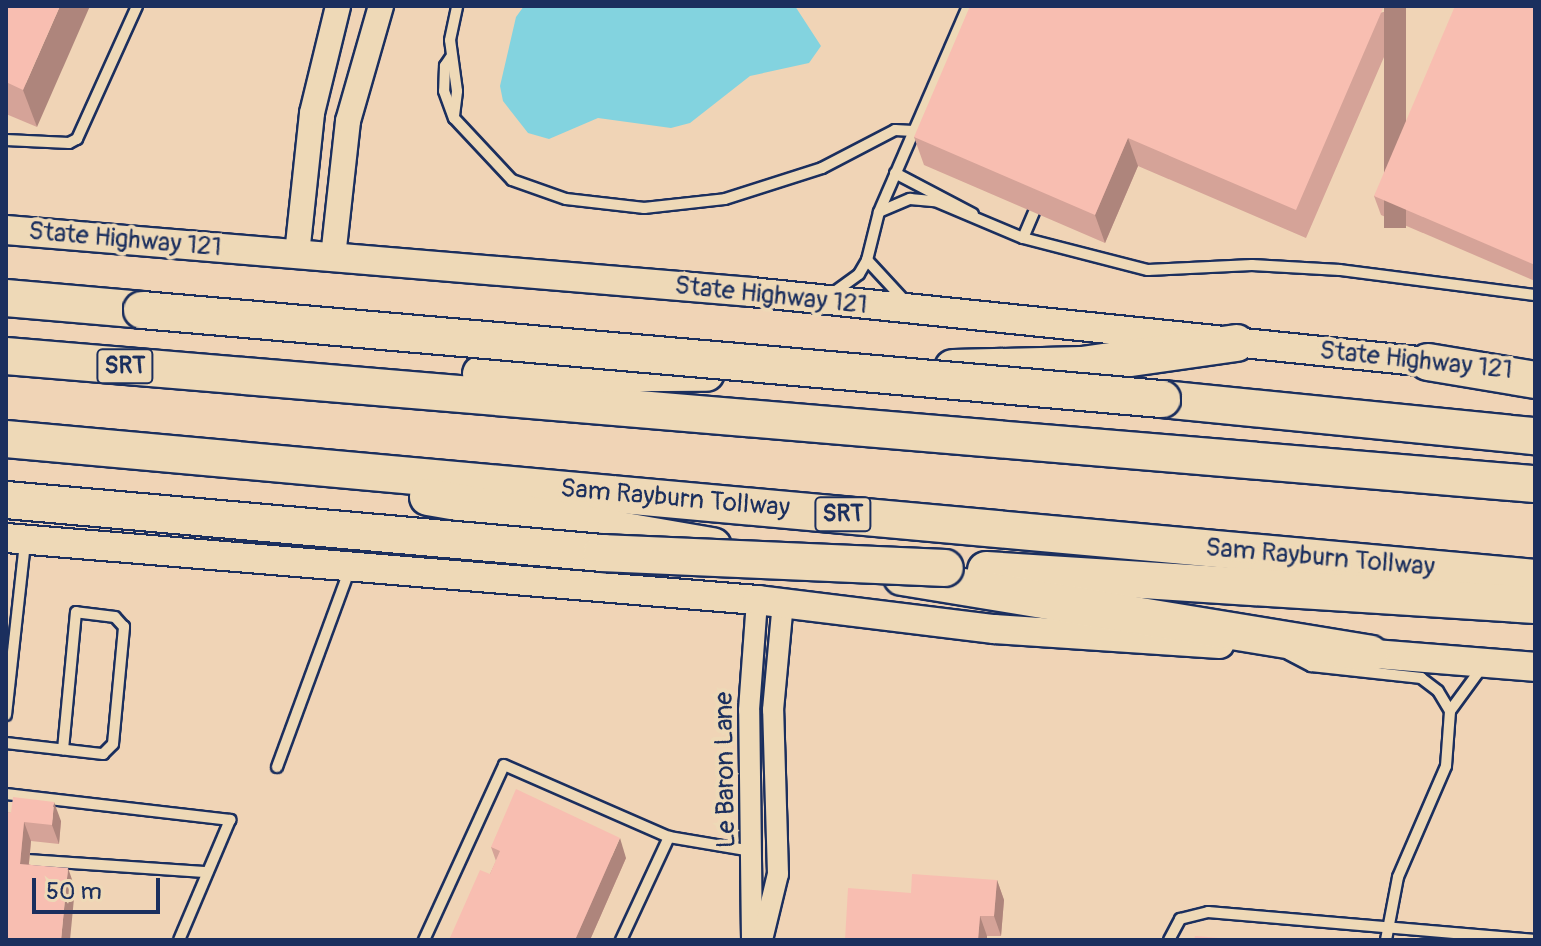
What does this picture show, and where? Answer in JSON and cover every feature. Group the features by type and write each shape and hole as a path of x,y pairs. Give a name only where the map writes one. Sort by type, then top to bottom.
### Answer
{"highway":[{"path":"6,298 1162,399 1535,436"},
{"path":"243,376 1082,365 1236,343"},
{"name":"SRT","path":"6,356 1535,484"},
{"path":"1428,362 1535,380"},
{"name":"Sam Rayburn Tollway","path":"6,439 1535,578"},
{"path":"151,450 1370,654"},
{"path":"6,500 602,553 1096,577 1535,605"}],"main road":[{"name":"State Highway 121","path":"6,230 822,300 1535,373"},
{"path":"16,539 770,601 994,629 1535,667"}],"street":[{"path":"297,254 312,113 338,6"},
{"path":"333,257 348,121 381,6"},
{"name":"Le Baron Lane","path":"752,940 754,851 749,710 770,601"},
{"name":"Le Baron Lane","path":"762,940 778,874 770,601"}],"lane":[{"path":"6,140 69,143 77,139 137,6"},
{"path":"457,6 451,57 457,91 454,118 512,180 566,199 644,208 725,199 822,168 895,130 913,131"},
{"path":"822,300 859,274 867,260 879,212 968,6"},
{"path":"895,173 960,203 980,221"},
{"path":"879,212 910,199 935,201 1023,238 1148,270 1252,265 1340,270 1535,295"},
{"path":"1023,238 1034,212"},
{"path":"867,260 896,295 925,312"},
{"path":"6,715 16,539"},
{"path":"277,767 350,567"},
{"path":"6,743 103,754 113,744 124,627 115,617 76,612 63,749"},
{"path":"1274,648 1311,666 1421,678 1438,691 1450,711"},
{"path":"1386,940 1398,877 1446,766 1450,711 1472,675 1488,664"},
{"path":"424,940 504,765 669,837 754,851"},
{"path":"6,794 230,820 179,940"},
{"path":"625,939 669,837"},
{"path":"29,860 207,872"},
{"path":"1169,940 1180,919 1196,912 1533,940"}],"water":[{"path":"524,6 795,6 821,46 809,63 750,76 690,123 671,128 598,118 549,139 528,133 503,101 500,86 516,17"}],"building":[{"path":"6,6 60,6 23,90 6,82"},
{"path":"970,6 1384,6 1296,210 1128,138 1095,215 914,137"},
{"path":"1455,6 1535,6 1535,265 1374,196"},
{"path":"516,789 620,838 575,940 449,940 480,870 490,874 500,851 491,847"},
{"path":"13,797 54,802 52,825 24,822 20,864 68,868 61,940 6,940 6,812 11,813"},
{"path":"912,874 997,880 994,916 980,916 978,940 845,940 848,888 911,893"},
{"path":"1195,936 1244,940 1194,940"}]}
